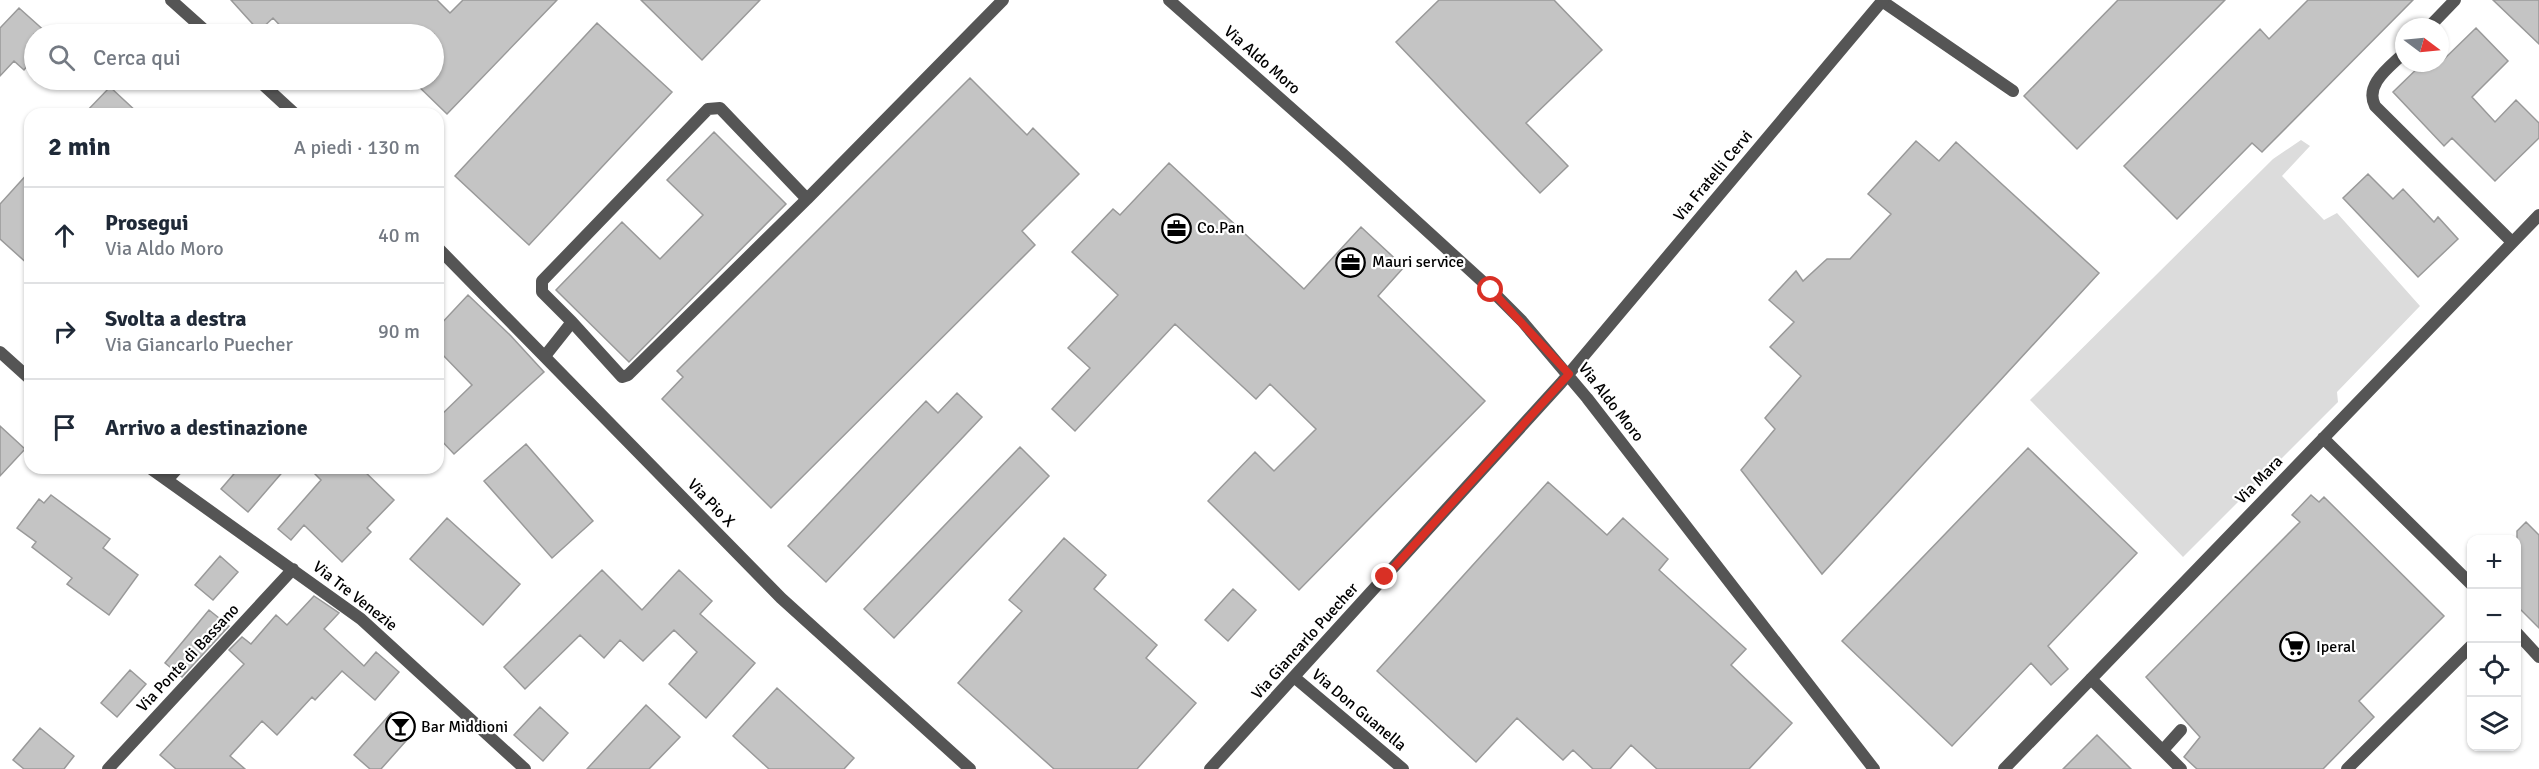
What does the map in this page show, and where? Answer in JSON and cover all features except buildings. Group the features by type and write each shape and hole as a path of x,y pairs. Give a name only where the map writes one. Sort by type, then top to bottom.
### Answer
{"street":[{"path":"171,0 198,24"},
{"path":"807,199 720,108 708,109 542,281 542,292 622,377 628,375 807,199 1003,0"},
{"name":"Via Aldo Moro","path":"1169,0 1483,282 1569,374 1874,769"},
{"path":"2438,18 2456,0"},
{"path":"1883,1 2013,91"},
{"name":"Via Fratelli Cervi","path":"1569,374 1883,1"},
{"path":"2395,62 2375,83 2371,94 2375,106 2512,242"},
{"path":"269,90 288,108"},
{"name":"Via Mara","path":"2004,769 2539,215"},
{"name":"Via Pio X","path":"444,254 781,598 970,769"},
{"path":"545,356 572,322"},
{"path":"0,352 24,374"},
{"name":"Via Giancarlo Puecher","path":"1210,769 1569,374"},
{"path":"2323,438 2467,580"},
{"name":"Via Tre Venezie","path":"158,474 293,568 379,633 525,769"},
{"path":"167,480 172,474"},
{"name":"Via Ponte di Bassano","path":"108,769 293,568"},
{"path":"2521,637 2539,657"},
{"path":"2348,769 2467,650"},
{"name":"Via Don Guanella","path":"1294,677 1403,769"},
{"path":"2091,679 2181,769"},
{"path":"2163,750 2181,730"}],"shaded area":[{"path":"2301,140 2310,146 2282,176 2324,220 2337,213 2420,306 2337,392 2338,402 2183,557 2030,400 2273,159"}],"place":[{"name":"Co.Pan","path":"1176,228"},
{"name":"Mauri service","path":"1351,262"},
{"name":"Iperal","path":"2295,647"},
{"name":"Bar Middioni","path":"400,727"}],"route":[{"path":"1385,577 1569,374 1491,290"}]}
